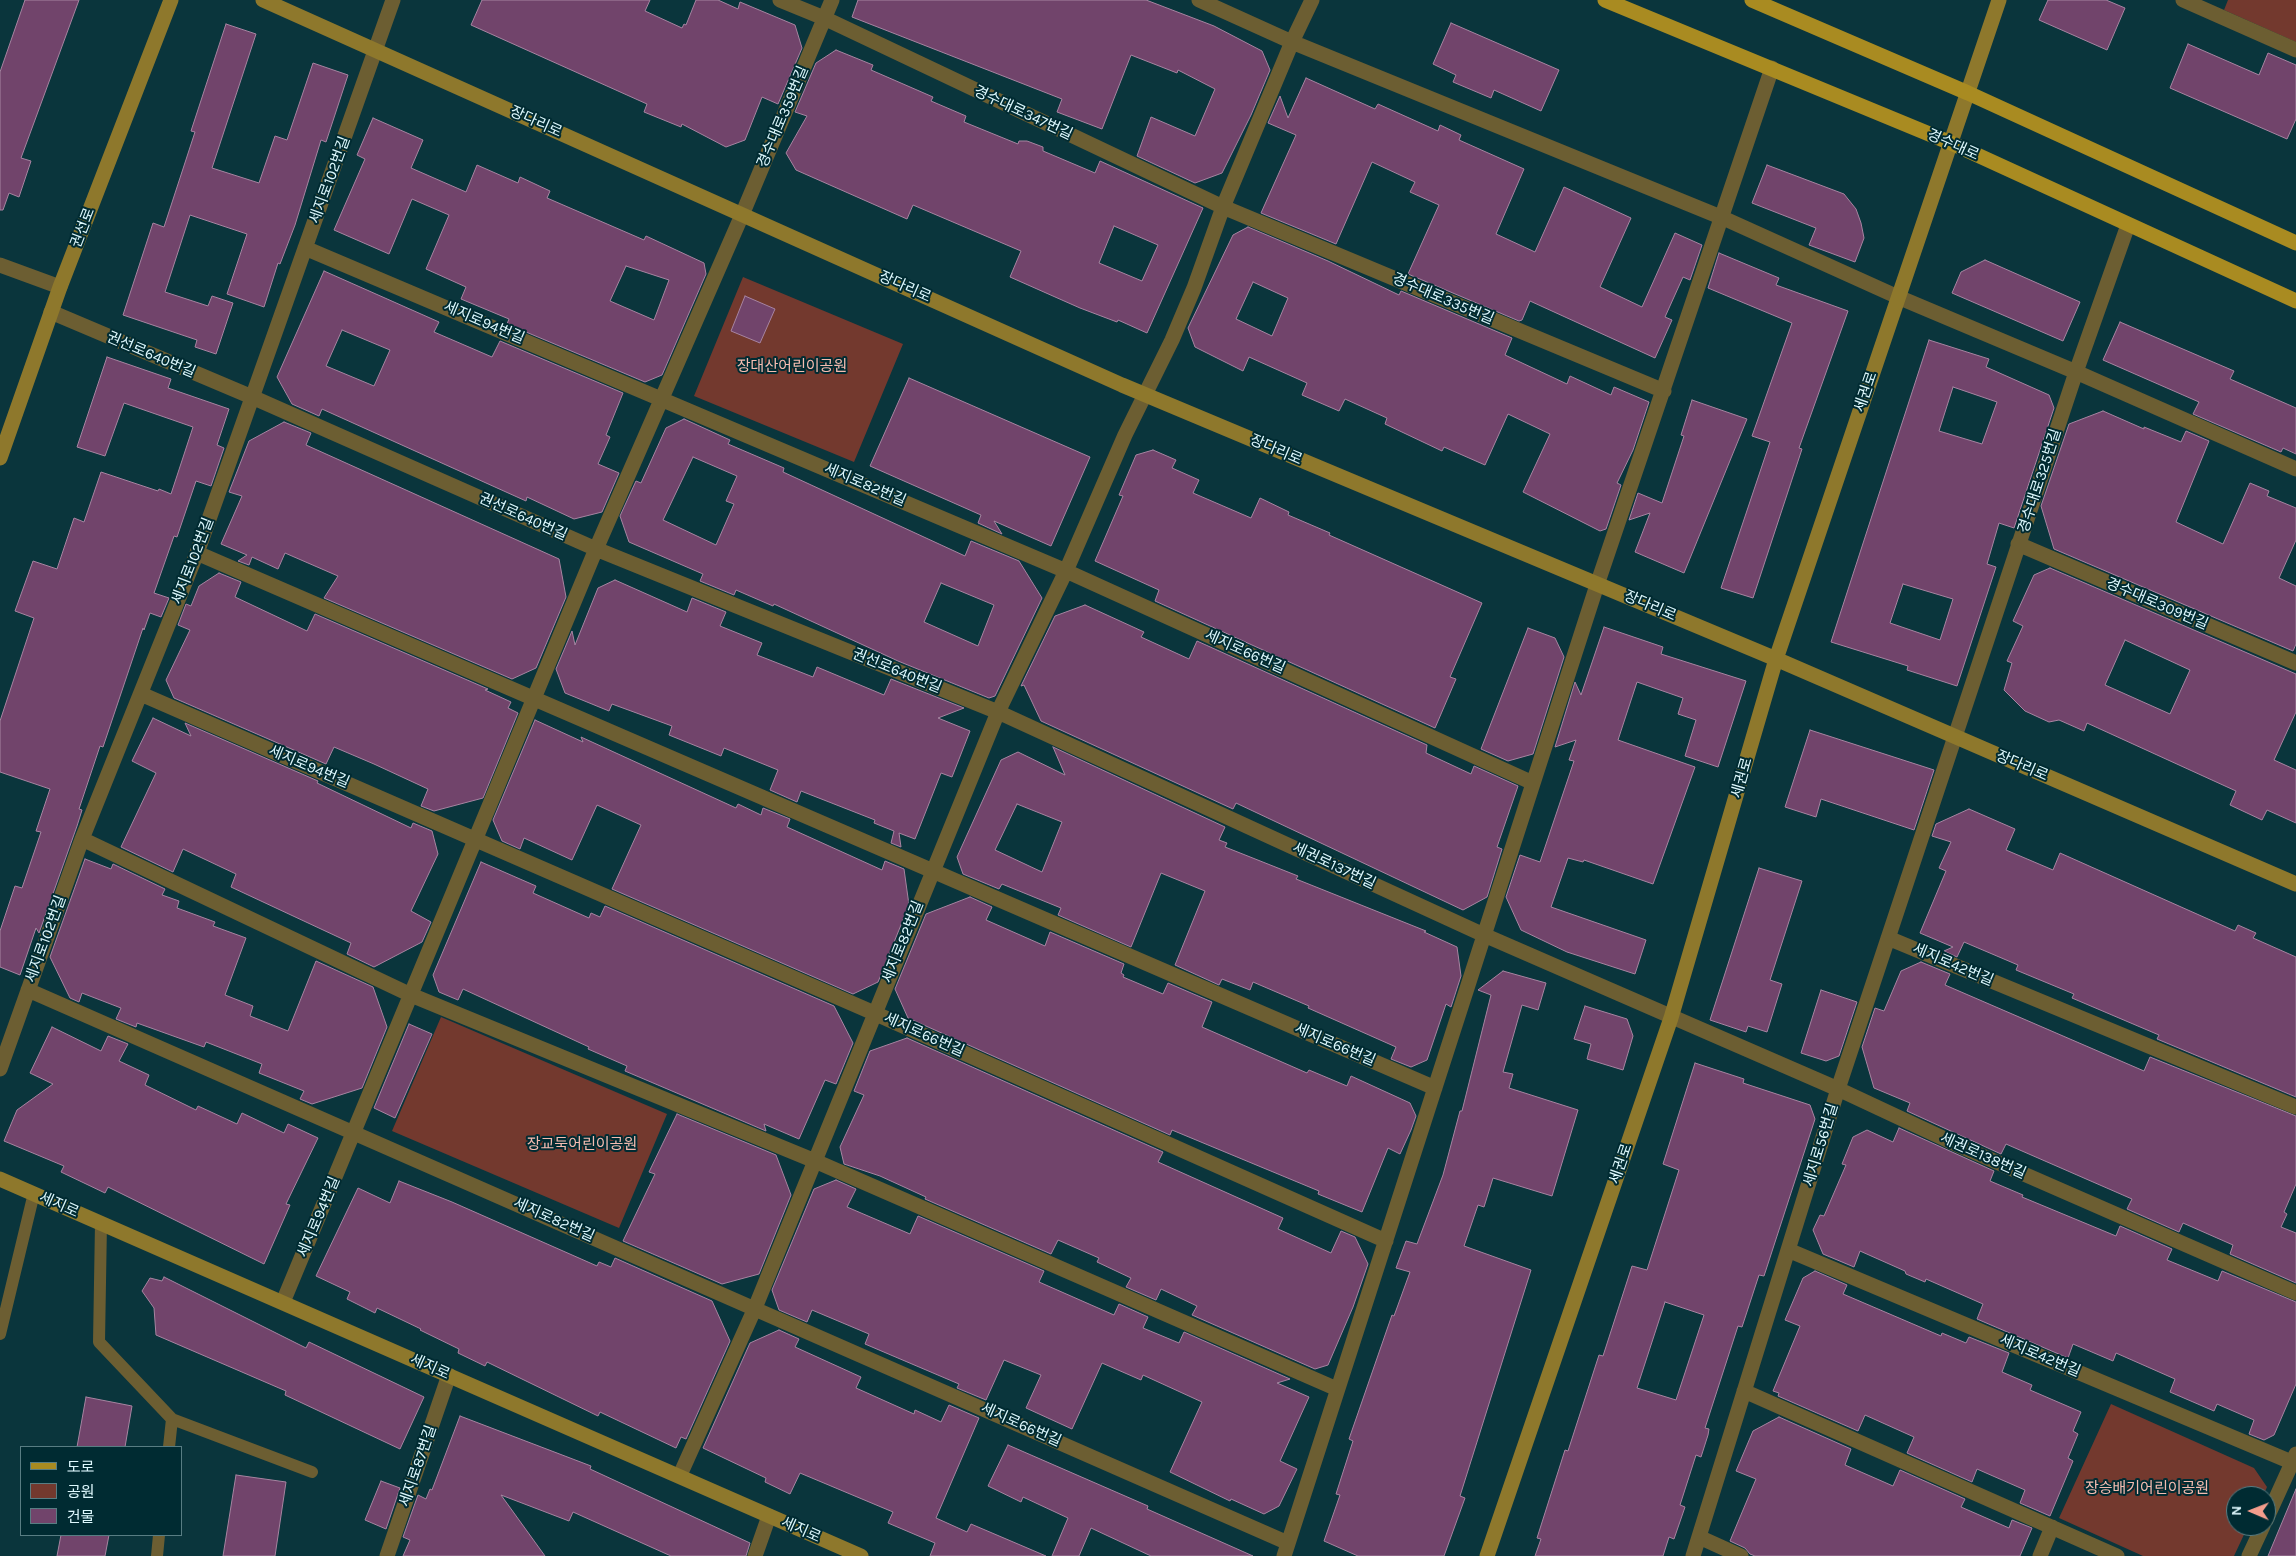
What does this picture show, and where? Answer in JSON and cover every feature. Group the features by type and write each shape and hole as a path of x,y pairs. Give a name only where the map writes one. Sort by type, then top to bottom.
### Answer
{"main road":[{"name":"경수대로","path":"1605,0 1951,143 2128,226 2296,301"},
{"path":"1759,1 1968,93 2296,243"}],"street":[{"name":"권선로","path":"0,458 60,287 171,0"},
{"name":"장다리로","path":"263,0 1145,394 1776,659 2296,884"},
{"name":"세지로102번길","path":"0,1069 82,839 197,553 393,0"},
{"path":"780,0 824,18"},
{"name":"경수대로359번길","path":"742,215 832,0"},
{"path":"1199,0 1292,42 1723,218 1898,297 2076,372 2296,469"},
{"path":"1145,394 1194,288 1222,207 1292,42 1312,0"},
{"name":"세권로","path":"1487,1556 1671,1018 1776,659 1999,0"},
{"path":"2183,0 2209,6 2296,50"},
{"name":"경수대로347번길","path":"824,18 1222,207"},
{"path":"1598,585 1772,68"},
{"name":"경수대로335번길","path":"1222,207 1664,391"},
{"name":"세지로94번길","path":"283,1302 536,699 596,549 742,215"},
{"name":"경수대로325번길","path":"1955,737 2076,372 2128,226"},
{"name":"세지로94번길","path":"305,248 663,398"},
{"path":"0,265 60,287"},
{"name":"권선로640번길","path":"51,312 252,397 596,549 998,712"},
{"name":"세지로82번길","path":"680,1475 755,1308 998,712 1066,571 1125,435 1145,394"},
{"name":"세지로82번길","path":"663,398 1066,571"},
{"name":"경수대로309번길","path":"2018,544 2296,663"},
{"path":"197,553 933,870"},
{"name":"세지로66번길","path":"1066,571 1533,783"},
{"name":"세지로66번길","path":"755,1308 1286,1550 1598,585"},
{"name":"세지로94번길","path":"141,694 477,840"},
{"name":"세권로137번길","path":"998,712 1484,935 1671,1018"},
{"name":"세지로56번길","path":"1693,1556 1838,1089 1955,737"},
{"path":"82,839 411,995 815,1162 1337,1389"},
{"path":"477,840 874,1013"},
{"name":"세지로66번길","path":"933,870 1435,1088"},
{"name":"세지로42번길","path":"1888,938 2296,1107"},
{"path":"28,990 354,1132"},
{"name":"세지로66번길","path":"874,1013 1386,1241"},
{"name":"세권로138번길","path":"1671,1018 1838,1089 1962,1147 2296,1294"},
{"name":"세지로82번길","path":"354,1132 755,1308"},
{"name":"세지로","path":"0,1179 680,1475 861,1556"},
{"name":"세지로42번길","path":"1788,1250 2295,1460 2276,1499"},
{"name":"세지로87번길","path":"387,1556 449,1376"},
{"path":"1744,1391 2117,1556"},
{"path":"755,1556 769,1516"},
{"path":"2040,1556 2052,1527"},
{"path":"2249,1556 2258,1536"},
{"path":"1699,1537 1741,1556"}],"lane":[{"path":"0,1334 34,1193"},
{"path":"101,1223 99,1342 172,1420 312,1472"},
{"path":"169,1446 172,1420"},
{"path":"157,1556 159,1536"}],"green space":[{"path":"2228,0 2296,0 2296,42 2224,10"},
{"name":"장대산어린이공원","path":"743,277 903,344 854,462 694,396"},
{"name":"장교둑어린이공원","path":"441,1017 667,1114 619,1228 392,1131"},
{"name":"장승배기어린이공원","path":"2111,1404 2254,1468 2266,1486 2226,1486 2226,1536 2243,1536 2234,1556 2143,1556 2059,1518"}],"building":[{"path":"25,0 79,0 21,158 31,161 19,197 9,193 3,210 0,210 0,72"},
{"path":"482,0 650,0 645,11 682,28 684,24 686,25 696,0 718,0 738,9 740,2 795,25 802,48 778,104 762,97 745,140 726,147 682,124 681,127 644,112 647,104 471,25"},
{"path":"858,0 1146,0 1214,26 1262,51 1270,70 1251,115 1222,173 1195,183 1137,156 1151,117 1195,136 1215,89 1178,70 1177,73 1131,55 1102,129 1057,112 1062,99 852,17"},
{"path":"2048,0 2106,0 2125,8 2107,50 2039,20"},
{"path":"1451,23 1559,70 1541,111 1494,90 1491,98 1453,82 1456,75 1433,64"},
{"path":"226,24 256,34 212,168 259,183 275,136 287,140 313,63 348,75 326,142 321,140 295,225 280,264 278,263 264,307 227,294 247,234 190,215 165,292 208,306 212,296 233,303 216,354 195,347 197,340 123,315 153,223 164,227 195,132 191,131"},
{"path":"2188,44 2259,75 2268,53 2296,65 2296,119 2287,139 2170,88"},
{"path":"836,50 873,65 871,70 933,97 931,101 966,116 964,122 1018,144 1019,141 1027,141 1043,147 1043,151 1095,173 1100,161 1203,208 1147,333 1118,320 1117,322 1080,308 1010,277 1021,251 913,205 907,219 796,170 786,153 807,116 795,112 816,63","holes":["1114,226 1158,245 1142,281 1099,263"]},
{"path":"1306,78 1375,109 1378,104 1438,131 1440,125 1461,135 1459,140 1524,169 1496,234 1535,252 1564,187 1631,218 1600,287 1642,307 1675,233 1702,245 1690,280 1683,277 1665,317 1672,320 1655,358 1530,301 1522,320 1519,321 1408,274 1439,205 1410,192 1415,182 1372,162 1336,244 1261,213 1296,135 1268,123 1280,96 1288,118"},
{"path":"373,118 423,140 411,168 466,192 477,165 518,183 520,177 550,191 547,198 644,240 646,236 704,263 706,274 662,375 645,382 507,324 509,319 461,299 466,287 426,269 449,215 412,199 389,254 334,230 365,159 357,155","holes":["626,266 669,280 654,320 610,301"]},
{"path":"1767,165 1844,194 1856,209 1864,238 1855,262 1809,245 1816,228 1752,203"},
{"path":"1248,227 1328,261 1399,295 1401,291 1512,338 1505,355 1567,384 1570,376 1611,395 1614,387 1649,402 1633,450 1617,483 1621,485 1606,529 1600,531 1523,492 1550,434 1508,414 1485,465 1444,447 1442,451 1385,424 1387,418 1345,399 1339,411 1302,395 1307,383 1249,357 1243,371 1195,347 1188,328 1233,235","holes":["1253,282 1288,298 1272,336 1236,319"]},
{"path":"1719,253 1779,278 1776,285 1848,311 1799,448 1802,449 1753,598 1721,588 1770,442 1752,436 1792,323 1708,288"},
{"path":"1985,260 2080,302 2063,341 1952,293 1961,272"},
{"path":"324,271 439,322 434,332 492,357 500,341 623,393 606,435 610,437 598,464 619,473 602,512 574,519 527,497 526,501 322,409 319,416 292,404 277,377","holes":["342,330 390,350 374,386 326,366"]},
{"path":"745,296 775,309 760,343 731,331"},
{"path":"2120,322 2234,371 2230,379 2296,408 2296,454 2283,448 2281,452 2193,414 2199,402 2103,360"},
{"path":"1929,340 1989,359 1986,367 2049,395 2054,408 2014,528 1999,523 1987,564 1996,567 1957,686 1907,670 1908,666 1831,642","holes":["1953,387 1997,402 1982,444 1939,431","1903,584 1953,599 1940,640 1890,623"]},
{"path":"107,357 171,379 168,388 229,409 217,445 224,448 211,486 196,481 177,537 174,536 154,593 169,598 161,617 150,613 144,630 143,628 103,747 100,746 79,809 82,810 77,826 39,933 36,928 20,975 0,967 0,931 15,886 22,888 41,832 36,831 50,789 0,772 0,721 34,618 15,611 33,561 57,569 74,518 84,522 101,472 171,494 193,427 124,403 105,456 77,447"},
{"path":"909,378 1090,457 1051,546 994,521 1002,534 978,523 981,515 870,466"},
{"path":"1692,400 1747,419 1684,573 1635,552 1650,513 1629,520 1638,493 1662,503 1684,436 1681,435"},
{"path":"2103,411 2144,429 2144,427 2181,442 2186,431 2209,441 2176,522 2223,544 2250,483 2269,491 2267,496 2296,508 2296,540 2279,578 2296,586 2296,644 2293,651 2054,549 2041,506 2069,424"},
{"path":"684,419 730,440 728,444 784,468 783,472 965,556 971,541 1019,561 1042,598 995,696 989,698 898,661 774,604 773,606 736,590 734,595 700,581 703,574 629,542 620,516 636,481 641,483 666,428","holes":["693,457 737,476 726,501 734,504 716,545 663,520","941,583 994,605 978,646 924,622"]},
{"path":"284,422 311,433 306,445 559,559 566,597 536,668 512,679 324,598 338,576 285,553 278,569 252,557 249,565 238,561 247,555 221,544 242,496 229,492 249,441"},
{"path":"1153,450 1176,460 1172,468 1199,480 1193,493 1251,518 1260,498 1289,512 1288,515 1330,533 1329,535 1482,603 1450,677 1456,679 1435,728 1155,601 1159,590 1095,561 1123,496 1119,495 1136,455"},
{"path":"2050,568 2296,674 2296,712 2274,760 2296,770 2296,823 2267,810 2262,820 2230,805 2236,791 2087,723 2084,731 2059,720 2049,722 2025,711 2004,690 2012,663 2007,661 2023,626 2013,621 2034,575","holes":["2125,640 2190,670 2170,714 2105,685"]},
{"path":"219,573 241,582 235,597 307,631 315,614 488,689 485,690 511,702 508,708 518,713 483,798 434,811 421,806 428,789 374,764 334,747 326,764 174,698 166,680 190,630 178,625 186,604 191,606 199,586"},
{"path":"615,580 687,612 692,598 726,612 720,626 762,643 757,655 813,677 817,667 884,695 891,679 964,708 938,718 970,731 952,777 941,773 915,839 899,833 901,847 891,843 894,831 874,823 875,820 801,791 797,802 770,790 778,770 724,748 721,756 669,735 672,726 612,704 609,711 565,693 556,669 572,631 575,645 598,588"},
{"path":"1085,605 1144,632 1141,637 1189,659 1197,641 1427,745 1426,753 1471,774 1474,766 1518,786 1497,847 1502,849 1487,897 1463,910 1236,803 1233,809 1041,721 1024,685 1021,686 1055,616"},
{"path":"1604,627 1663,647 1661,654 1746,681 1718,767 1685,756 1696,720 1678,714 1683,698 1637,682 1618,740 1695,767 1653,884 1584,860 1583,862 1568,858 1551,907 1646,940 1635,974 1567,952 1521,930 1506,897 1520,855 1540,862 1574,761 1569,760 1576,740 1555,747 1575,682 1581,695"},
{"path":"1528,628 1555,638 1564,657 1533,754 1508,761 1481,749"},
{"path":"153,718 191,736 185,723 318,781 317,783 411,828 413,823 432,831 438,854 411,911 431,922 422,942 374,967 347,954 351,943 231,887 236,874 183,849 173,872 121,847 156,773 132,761"},
{"path":"535,720 583,742 581,737 736,808 738,804 761,815 763,808 790,819 787,827 882,870 885,861 904,869 909,905 878,982 853,994 612,889 641,825 597,805 572,860 524,838 520,849 502,841 493,820"},
{"path":"1810,730 1934,770 1914,830 1821,799 1816,817 1785,807"},
{"path":"1053,747 1225,827 1219,840 1227,843 1225,847 1298,876 1296,879 1426,931 1424,932 1457,947 1461,976 1451,1007 1446,1004 1427,1060 1411,1067 1391,1059 1396,1047 1308,1008 1309,1006 1253,982 1250,990 1222,979 1219,985 1175,965 1205,891 1161,873 1131,947 1058,915 1061,908 1002,884 999,889 963,874 957,857 1001,760 1018,752 1065,775","holes":["1017,804 1062,822 1042,872 995,850"]},
{"path":"1969,809 2015,829 2006,850 2053,870 2060,853 2235,931 2238,925 2256,933 2253,938 2296,957 2296,1097 2157,1039 2159,1035 2072,998 2074,994 2016,970 2018,965 1964,942 1957,957 1944,951 1953,947 1920,933 1946,871 1939,868 1951,842 1932,836 1936,824"},
{"path":"85,859 111,869 113,864 165,889 162,895 179,901 177,908 215,922 213,926 246,938 225,995 253,1006 250,1016 288,1031 316,961 373,987 387,1027 362,1088 312,1104 300,1099 304,1091 259,1073 262,1064 206,1042 204,1047 137,1023 136,1027 116,1019 121,1008 82,993 79,1002 70,998 50,957"},
{"path":"481,862 536,886 533,893 589,918 591,913 600,917 605,906 834,1006 853,1043 836,1084 825,1080 799,1139 764,1124 766,1131 625,1071 627,1066 463,989 458,1000 439,992 433,975"},
{"path":"1759,868 1802,881 1770,980 1782,984 1767,1032 1748,1026 1746,1032 1710,1020"},
{"path":"970,897 992,907 986,920 1045,946 1050,932 1124,964 1121,973 1124,975 1123,977 1163,994 1168,983 1212,1002 1202,1027 1307,1073 1309,1070 1347,1086 1351,1076 1410,1103 1416,1116 1411,1130 1400,1154 1388,1148 1362,1212 1318,1194 1319,1191 1172,1130 1170,1135 908,1018 895,989 926,914"},
{"path":"1921,962 1950,974 1945,985 2144,1071 2150,1057 2296,1116 2296,1184 2284,1212 2287,1214 2281,1227 2296,1233 2296,1283 2230,1254 2233,1245 2183,1223 2179,1232 2127,1209 2132,1199 2006,1144 2001,1154 1907,1111 1910,1103 1874,1088 1862,1047 1875,1008 1884,1011 1901,971"},
{"path":"1503,971 1546,983 1538,1010 1522,1005 1503,1072 1513,1074 1509,1088 1578,1110 1552,1196 1493,1178 1484,1207 1478,1205 1464,1246 1531,1270 1460,1496 1465,1498 1444,1556 1358,1556 1324,1541 1340,1495 1336,1494 1353,1441 1349,1439 1392,1315 1394,1316 1410,1272 1396,1268 1406,1241 1417,1244 1443,1175 1460,1111 1462,1111 1491,995 1478,990"},
{"path":"1821,990 1857,1002 1839,1056 1826,1061 1801,1053"},
{"path":"1585,1006 1627,1019 1633,1036 1623,1070 1587,1059 1591,1044 1574,1039"},
{"path":"409,1024 432,1034 395,1118 374,1108"},
{"path":"52,1027 101,1051 108,1036 128,1044 119,1061 149,1075 145,1085 196,1110 198,1106 237,1124 242,1113 284,1133 288,1124 318,1138 286,1204 290,1205 264,1264 108,1187 105,1193 61,1172 64,1166 4,1141 17,1110 53,1084 30,1073"},
{"path":"907,1038 1163,1152 1158,1162 1283,1218 1278,1229 1331,1253 1341,1231 1355,1237 1368,1264 1353,1307 1328,1365 1315,1369 1192,1315 1197,1306 1161,1289 1156,1300 1126,1287 1131,1278 1097,1262 1099,1258 1058,1240 1051,1254 925,1199 926,1197 880,1176 844,1164 840,1147 864,1095 854,1091 870,1051"},
{"path":"1695,1063 1744,1079 1743,1083 1810,1105 1815,1119 1764,1276 1759,1275 1742,1327 1738,1326 1705,1428 1709,1429 1701,1457 1696,1455 1680,1505 1685,1507 1674,1539 1669,1537 1663,1556 1535,1556 1541,1539 1537,1538 1565,1450 1568,1451 1599,1355 1603,1356 1632,1266 1647,1270 1679,1170 1663,1164","holes":["1665,1302 1704,1315 1676,1400 1637,1388"]},
{"path":"677,1114 776,1155 791,1195 759,1274 722,1284 623,1241 655,1174 649,1172"},
{"path":"1899,1128 1994,1171 1990,1181 2023,1195 2022,1197 2116,1236 2120,1226 2172,1249 2167,1260 2218,1281 2222,1271 2296,1302 2296,1384 2274,1435 2264,1440 2249,1434 2254,1420 2217,1404 2214,1411 2170,1392 2175,1379 2116,1353 2113,1361 2073,1344 2068,1358 1977,1319 1983,1304 1926,1279 1925,1282 1906,1274 1905,1271 1860,1251 1854,1267 1823,1254 1813,1230 1820,1215 1824,1216 1846,1165 1842,1164 1853,1137 1867,1130 1893,1142"},
{"path":"836,1180 856,1189 847,1207 910,1234 918,1216 1044,1271 1039,1282 1114,1315 1119,1304 1148,1317 1143,1328 1179,1343 1184,1332 1290,1379 1277,1383 1309,1397 1280,1461 1297,1469 1279,1506 1264,1514 1231,1499 1230,1501 1170,1472 1202,1402 1143,1375 1141,1380 1102,1363 1072,1429 1026,1408 1041,1375 1004,1360 986,1400 957,1388 959,1384 865,1344 869,1334 812,1310 807,1322 779,1310 772,1290 814,1189"},
{"path":"399,1181 452,1202 597,1266 599,1262 611,1267 615,1258 712,1301 730,1341 686,1439 681,1437 676,1448 600,1412 598,1416 487,1362 485,1366 458,1353 459,1349 377,1308 375,1313 347,1299 350,1292 316,1276 358,1188 390,1203"},
{"path":"1815,1271 1847,1285 1843,1294 1941,1336 1942,1333 1966,1343 1969,1337 2009,1353 2002,1372 2032,1385 2030,1390 2081,1412 2073,1431 2078,1434 2068,1458 2073,1461 2050,1516 2020,1503 2025,1490 1977,1469 1972,1482 1907,1453 1914,1437 1865,1415 1858,1431 1778,1396 1779,1393 1773,1391 1800,1326 1785,1320 1803,1278"},
{"path":"164,1277 306,1348 309,1342 424,1397 400,1449 285,1395 286,1391 156,1335 154,1308 142,1291 150,1278 162,1281"},
{"path":"779,1330 799,1339 795,1347 861,1377 856,1388 914,1414 915,1410 941,1422 949,1405 979,1418 936,1518 967,1532 971,1524 1046,1556 930,1556 935,1543 888,1523 893,1512 800,1473 790,1494 765,1482 766,1478 703,1448 750,1343"},
{"path":"86,1397 132,1406 125,1446 77,1446"},
{"path":"460,1416 591,1466 590,1469 750,1543 746,1556 671,1556 573,1512 569,1521 501,1495 545,1556 403,1556 410,1540 403,1537 418,1495 426,1499 430,1489 432,1490"},
{"path":"1779,1417 1851,1449 1845,1465 1893,1486 1900,1470 1965,1499 1961,1507 2009,1528 2012,1520 2032,1528 2020,1556 1755,1556 1750,1554 1745,1548 1730,1541 1756,1479 1736,1471 1753,1431"},
{"path":"1008,1445 1148,1506 1147,1509 1253,1556 1151,1556 1091,1528 1079,1556 1052,1556 1068,1518 1023,1497 1021,1502 988,1486"},
{"path":"236,1475 286,1482 275,1556 223,1556"},
{"path":"381,1481 400,1488 386,1529 365,1520"},
{"path":"2296,1489 2296,1556 2268,1556"},
{"path":"61,1536 109,1536 105,1556 57,1556"}]}
